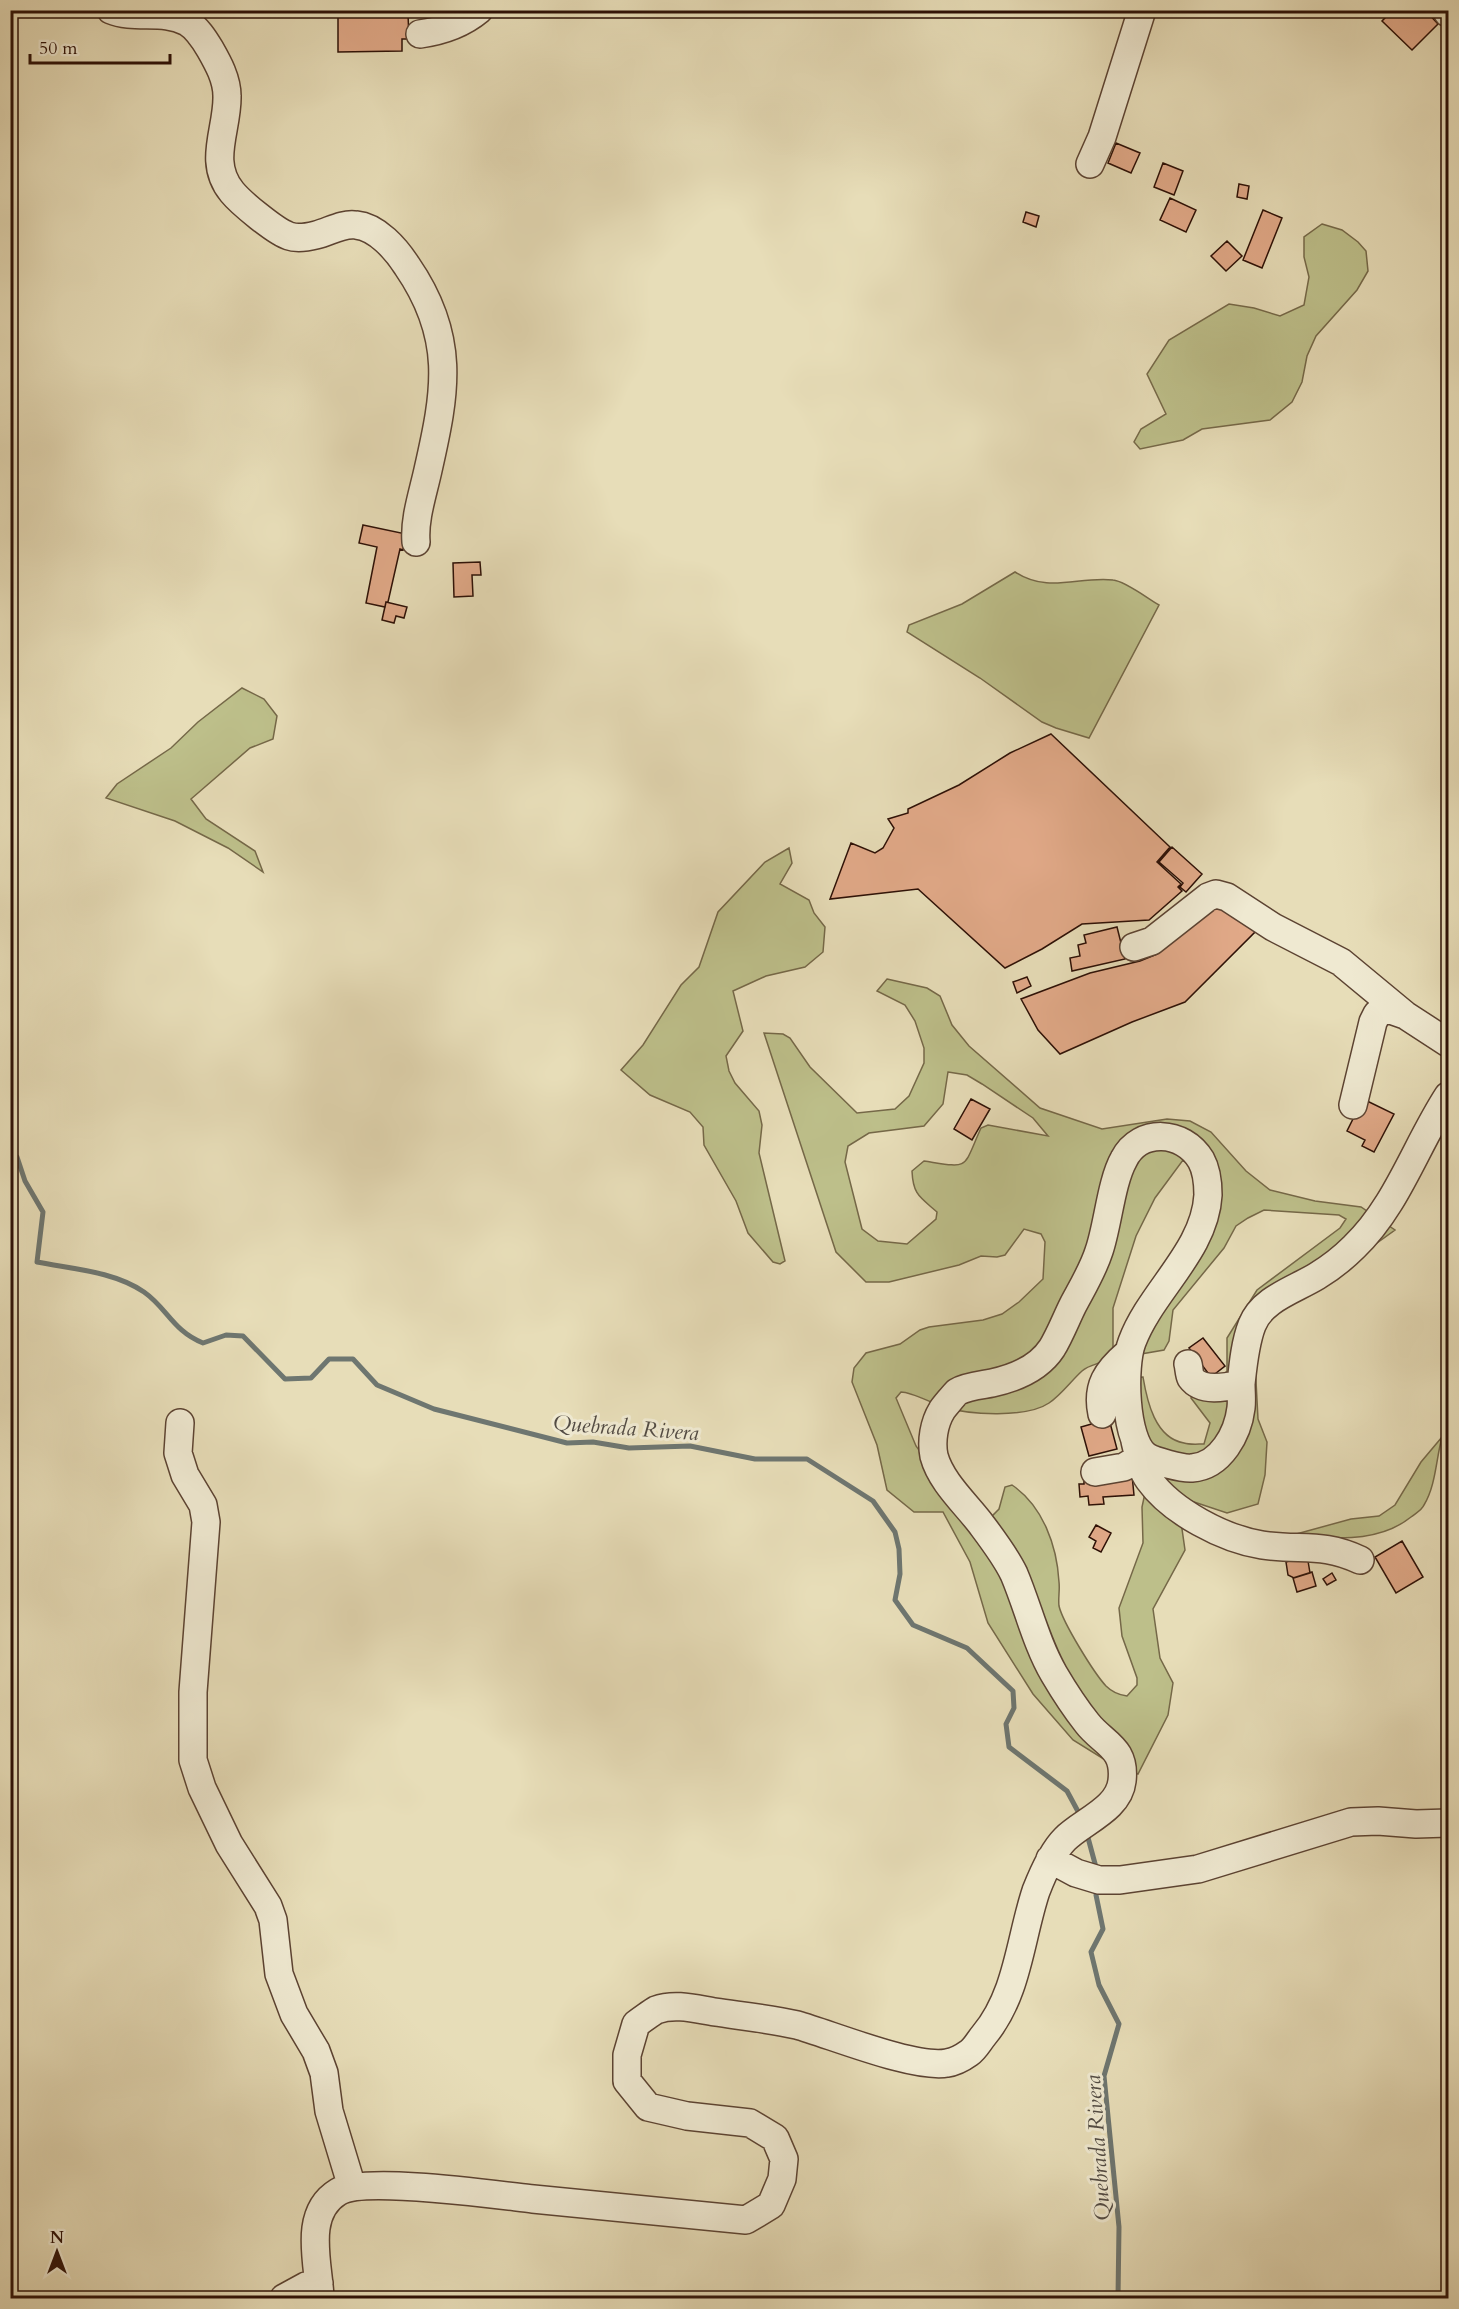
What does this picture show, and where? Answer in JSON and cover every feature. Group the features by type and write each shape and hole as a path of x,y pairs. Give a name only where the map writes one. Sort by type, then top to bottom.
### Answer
{"street":[{"path":"111,10 134,16 175,17 196,29 208,45 224,78 227,94 226,113 219,143 222,176 238,198 279,231 290,237 315,236 354,224 368,227 385,239 417,280 436,319 441,341 444,388 421,499 416,542"},
{"path":"420,34 439,31 464,22 479,10"},
{"path":"1090,164 1102,137 1142,10"},
{"path":"1134,947 1152,941 1208,897 1216,894 1227,897 1272,927 1341,962 1405,1015 1449,1043"},
{"path":"1353,1105 1373,1022 1377,1014 1384,1008 1405,1015"},
{"path":"1137,1449 1145,1456 1192,1468 1209,1463 1223,1452 1234,1433 1241,1409 1241,1384 1253,1320 1269,1302 1322,1273 1353,1249 1388,1205 1431,1124 1449,1096"},
{"path":"284,2298 306,2286 319,2291 314,2242 318,2220 325,2205 338,2192 352,2187 413,2187 746,2220 771,2205 782,2180 784,2159 775,2139 750,2123 687,2116 648,2107 627,2081 627,2055 636,2024 655,2011 677,2006 792,2024 915,2061 946,2063 969,2053 998,2018 1008,1995 1037,1888 1050,1859 1061,1843 1084,1822 1107,1808 1118,1794 1123,1779 1119,1758 1112,1743 1092,1731 1052,1671 1012,1570 940,1471 933,1454 934,1430 942,1409 956,1393 979,1385 1002,1381 1027,1371 1041,1362 1052,1348 1098,1255 1118,1174 1125,1155 1144,1137 1166,1135 1188,1146 1201,1160 1206,1177 1208,1199 1196,1238 1177,1271 1142,1319 1128,1353 1127,1383 1137,1449 1148,1479 1167,1500 1194,1520 1216,1530 1264,1545 1329,1548 1360,1560"},
{"path":"1102,1414 1099,1402 1107,1373 1128,1353"},
{"path":"1188,1364 1191,1377 1199,1384 1215,1389 1241,1384"},
{"path":"180,1424 178,1453 185,1475 203,1505 206,1522 193,1692 193,1760 202,1788 229,1844 268,1906 273,1920 282,1982 294,2014 316,2051 324,2073 329,2111 352,2187"},
{"path":"1095,1472 1124,1467 1137,1449"},
{"path":"1050,1859 1076,1873 1099,1880 1120,1880 1198,1869 1351,1822 1449,1823"}],"green space":[{"path":"1322,224 1342,230 1358,242 1366,251 1368,271 1357,290 1316,336 1307,356 1302,382 1292,402 1270,420 1202,429 1183,440 1140,449 1134,442 1141,429 1166,414 1147,374 1169,340 1229,304 1254,308 1280,316 1304,305 1309,277 1304,257 1304,237"},
{"path":"1015,572 1040,582 1064,583 1100,579 1118,581 1159,605 1089,738 1042,722 980,678 907,632 909,625 962,604"},
{"path":"242,688 264,699 277,716 273,739 250,748 191,799 206,819 255,851 263,872 228,848 175,821 106,798 117,784 171,748 198,722"},
{"path":"789,848 792,863 780,884 809,900 814,913 825,927 823,952 805,967 766,976 733,991 743,1031 726,1056 729,1071 735,1083 759,1111 762,1125 759,1153 785,1261 780,1264 773,1262 748,1233 736,1201 704,1145 703,1127 690,1112 650,1095 621,1070 643,1045 681,985 699,967 718,912 765,862"},
{"path":"887,979 927,988 940,996 952,1025 969,1046 1040,1108 1102,1129 1167,1119 1190,1121 1211,1132 1246,1171 1270,1190 1315,1201 1361,1207 1395,1230 1317,1286 1277,1310 1254,1343 1258,1419 1267,1442 1265,1475 1258,1504 1227,1513 1191,1501 1181,1522 1185,1550 1153,1609 1160,1658 1173,1683 1168,1715 1138,1774 1115,1766 1073,1740 1033,1694 988,1623 970,1562 943,1512 914,1512 887,1490 877,1445 852,1382 854,1368 866,1353 900,1344 920,1330 983,1320 1002,1314 1019,1302 1043,1279 1045,1242 1041,1234 1024,1229 1005,1255 981,1256 959,1265 889,1282 866,1282 836,1252 764,1033 783,1034 790,1038 810,1067 857,1113 895,1109 909,1096 924,1063 924,1048 915,1021 905,1005 877,991","holes":["948,1072 967,1075 982,1084 1033,1118 1048,1136 988,1125 981,1128 971,1152 963,1163 950,1165 924,1161 912,1171 914,1185 918,1195 937,1212 936,1219 907,1244 878,1241 862,1229 845,1162 848,1146 869,1133 924,1126 943,1104","1183,1160 1198,1173 1200,1195 1141,1354 1164,1350 1169,1341 1173,1310 1224,1248 1236,1226 1248,1218 1264,1210 1339,1215 1346,1219 1340,1228 1257,1290 1227,1338 1227,1371 1217,1383 1193,1388 1191,1398 1210,1423 1204,1444 1186,1444 1166,1434 1154,1417 1143,1377 1122,1378 1148,1479 1142,1507 1143,1543 1119,1608 1122,1636 1137,1678 1137,1685 1127,1696 1116,1693 1106,1686 1066,1624 1059,1606 1058,1568 1055,1555 1046,1528 1032,1504 1012,1485 1005,1487 999,1509 989,1519 960,1507 916,1446 896,1398 901,1392 905,1392 955,1410 998,1414 1027,1411 1049,1403 1082,1371 1110,1357 1113,1353 1113,1308 1136,1236 1155,1198"]},
{"path":"1442,1437 1428,1497 1423,1507 1411,1517 1397,1526 1368,1536 1337,1538 1289,1536 1351,1519 1379,1516 1395,1505 1421,1462"}],"building":[{"path":"1393,10 1425,10 1438,24 1412,50 1382,21"},
{"path":"408,14 409,39 402,39 402,51 338,52 338,15"},
{"path":"1116,143 1140,153 1131,173 1108,163"},
{"path":"1163,163 1183,171 1174,195 1154,187"},
{"path":"1239,184 1249,186 1247,199 1237,197"},
{"path":"1170,198 1196,210 1186,232 1160,220"},
{"path":"1263,210 1282,218 1262,268 1243,260"},
{"path":"1026,212 1039,216 1036,227 1023,222"},
{"path":"1227,241 1242,256 1226,271 1211,256"},
{"path":"363,525 406,534 385,607 366,603 377,547 359,543"},
{"path":"480,562 481,575 472,575 473,596 454,597 453,563"},
{"path":"386,602 407,607 404,618 396,616 394,623 382,620"},
{"path":"1051,734 1170,847 1157,862 1181,884 1178,887 1182,891 1149,920 1082,924 1042,949 1005,968 918,889 830,899 851,843 875,853 883,848 894,828 888,819 908,813 908,809 959,785 1010,753"},
{"path":"1172,847 1202,874 1186,892 1180,887 1183,883 1159,862"},
{"path":"1215,903 1256,931 1185,1002 1132,1022 1060,1054 1038,1030 1021,999 1090,973 1140,961 1157,954"},
{"path":"1117,927 1125,959 1072,971 1070,958 1080,956 1078,945 1086,943 1084,935"},
{"path":"1027,977 1031,986 1017,993 1013,982"},
{"path":"971,1099 990,1109 972,1140 954,1129"},
{"path":"1363,1099 1394,1114 1374,1152 1362,1146 1365,1140 1347,1131"},
{"path":"1203,1338 1225,1366 1211,1377 1189,1348"},
{"path":"1109,1419 1117,1449 1089,1456 1081,1427"},
{"path":"1132,1475 1134,1495 1103,1497 1104,1504 1089,1505 1088,1496 1080,1497 1079,1484 1084,1484 1084,1479"},
{"path":"1096,1525 1111,1533 1101,1552 1093,1548 1096,1541 1089,1537"},
{"path":"1402,1541 1423,1577 1396,1593 1375,1557"},
{"path":"1307,1555 1310,1573 1294,1578 1288,1575 1286,1562"},
{"path":"1312,1572 1316,1586 1297,1592 1293,1578"},
{"path":"1332,1573 1336,1580 1327,1585 1323,1579"}],"waterway":[{"name":"Quebrada Rivera","path":"10,1151 17,1157 25,1181 43,1212 37,1262 106,1275 132,1285 152,1298 184,1332 203,1343 226,1335 243,1336 285,1379 311,1378 329,1359 353,1359 377,1385 434,1409 567,1443 593,1442 629,1448 690,1446 755,1459 807,1459 873,1501 895,1532 899,1549 900,1574 895,1600 913,1625 967,1648 1013,1691 1014,1708 1006,1724 1009,1747 1067,1791 1081,1817"},
{"name":"Quebrada Rivera","path":"1087,1834 1097,1871"},
{"name":"Quebrada Rivera","path":"1098,1886 1096,1895 1103,1929 1091,1952 1099,1985 1119,2024 1104,2076 1119,2227 1118,2298"}]}
